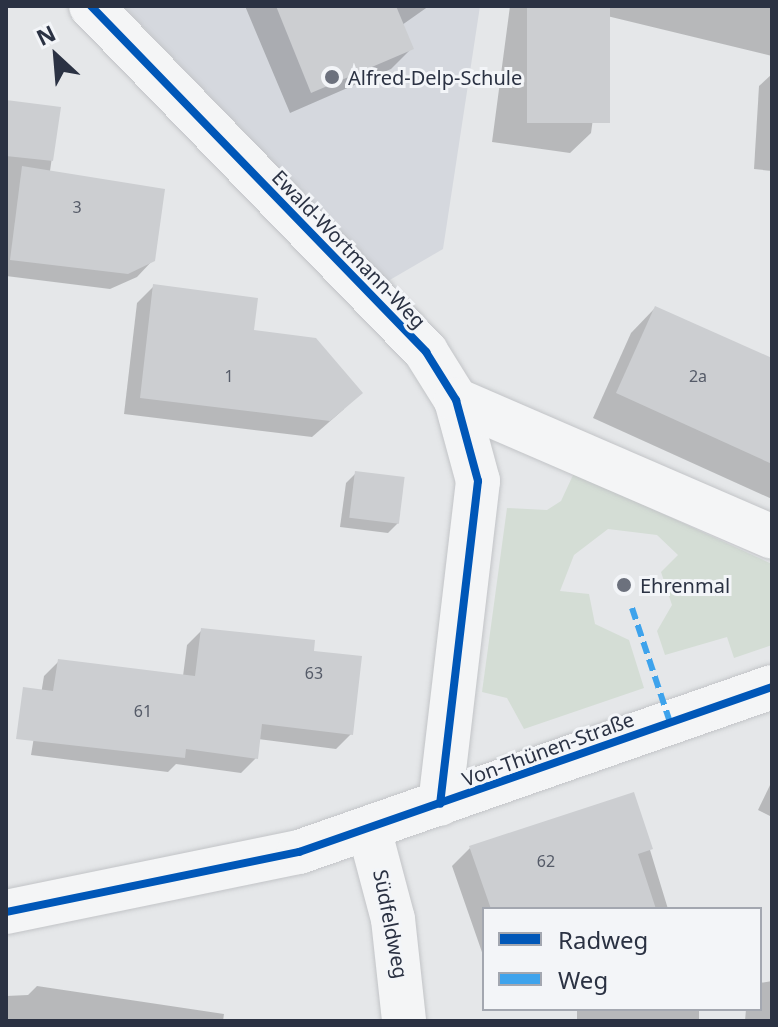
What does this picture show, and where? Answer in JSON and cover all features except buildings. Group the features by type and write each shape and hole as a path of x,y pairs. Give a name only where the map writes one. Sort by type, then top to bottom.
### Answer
{"street":[{"name":"Ewald-Wortmann-Weg","path":"91,6 426,352 456,400 478,481 440,804"},
{"path":"456,400 772,537"},
{"name":"Von-Thünen-Straße","path":"6,912 154,887 369,829 772,687"},
{"name":"Südfeldweg","path":"369,829 393,919 404,1021"}],"shaded area":[{"name":"Alfred-Delp-Schule","path":"123,6 480,6 443,249 388,281"},
{"path":"574,473 772,564 772,645 734,658 727,637 665,655 657,631 672,605 661,572 678,555 657,535 608,529 574,555 560,591 589,594 595,624 629,640 644,688 524,729 507,698 482,692 507,508 547,510 561,501"}],"marked path":[{"path":"632,608 670,722"}],"cycle path":[{"path":"91,6 426,352 456,400 478,481 440,804"},
{"path":"6,912 299,852 772,687"}],"place":[{"name":"Alfred-Delp-Schule","path":"332,77"},
{"name":"Ehrenmal","path":"624,585"}]}
